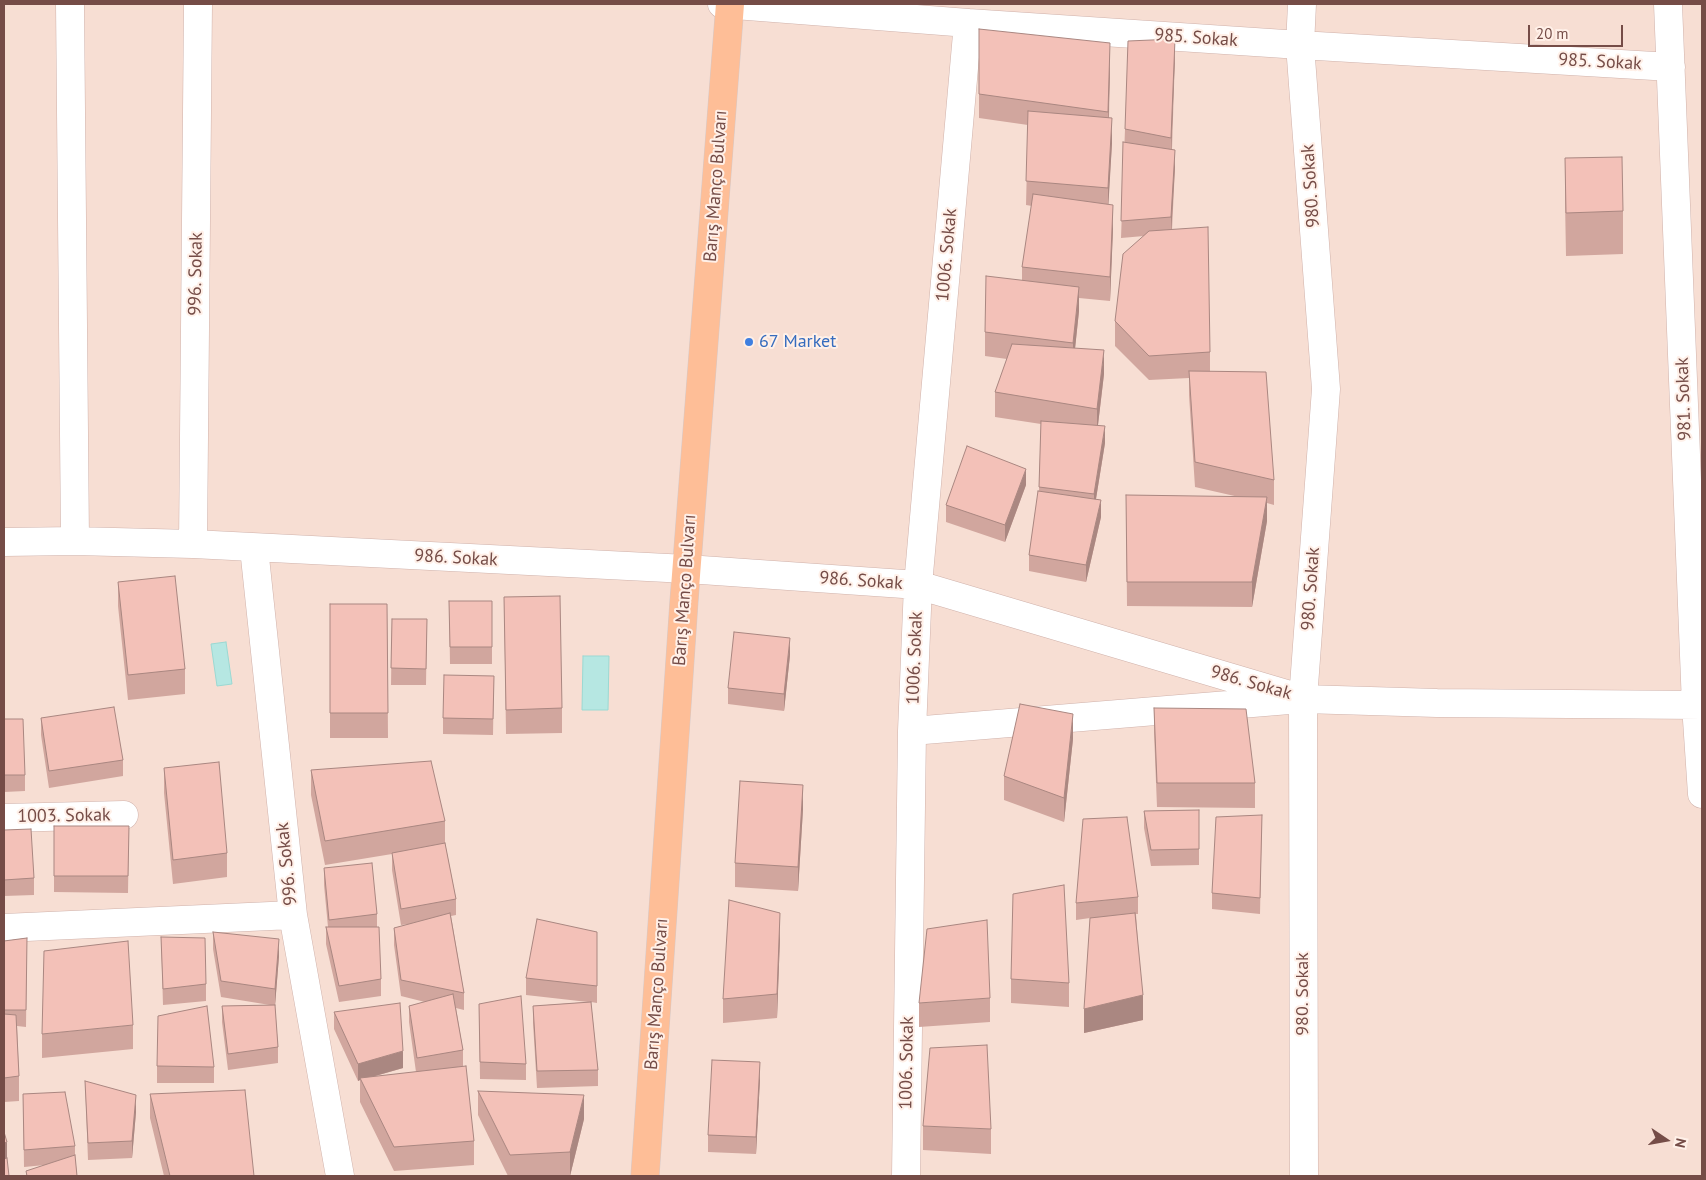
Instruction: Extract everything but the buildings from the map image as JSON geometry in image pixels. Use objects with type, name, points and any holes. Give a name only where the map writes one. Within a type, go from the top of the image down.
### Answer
[{"type":"main road","name":"Barış Manço Bulvarı","points":[[645,1176],[727,4]]},
{"type":"street","points":[[70,4],[75,541]]},
{"type":"street","name":"996. Sokak","points":[[193,544],[198,4]]},
{"type":"street","name":"985. Sokak","points":[[727,4],[968,23],[1671,67]]},
{"type":"street","name":"980. Sokak","points":[[1302,4],[1300,45],[1326,389],[1303,698],[1304,1176]]},
{"type":"street","name":"981. Sokak","points":[[1668,4],[1702,794]]},
{"type":"street","name":"1006. Sokak","points":[[906,1176],[912,731],[918,585],[968,23]]},
{"type":"street","name":"986. Sokak","points":[[4,542],[75,541],[193,544],[687,568],[918,585],[1303,698],[1437,703],[1699,705]]},
{"type":"street","name":"996. Sokak","points":[[254,548],[293,915],[340,1176]]},
{"type":"street","points":[[912,731],[1303,698]]},
{"type":"street","name":"1003. Sokak","points":[[4,818],[124,815]]},
{"type":"street","points":[[4,928],[293,915]]},
{"type":"shaded area","points":[[4,4],[1702,4],[1702,1176],[4,1176]]},
{"type":"water","points":[[226,642],[232,684],[217,686],[211,644]]},
{"type":"water","points":[[583,656],[609,656],[608,710],[582,710]]},
{"type":"place","name":"67 Market","points":[[749,342]]}]
